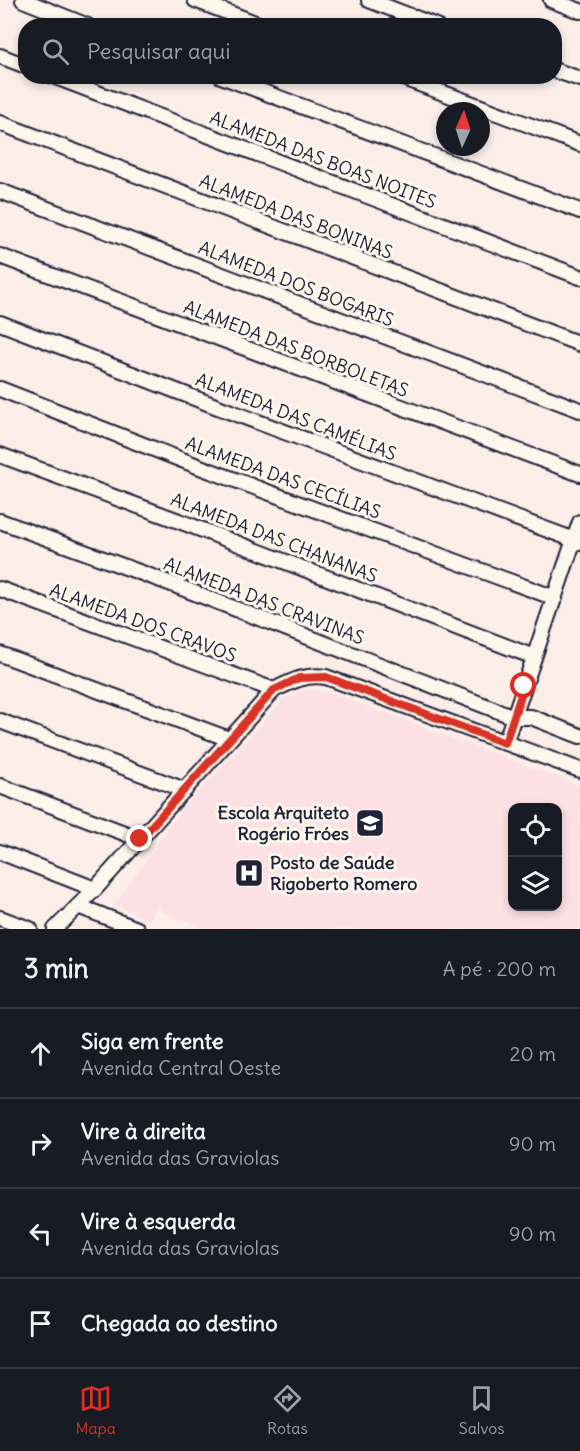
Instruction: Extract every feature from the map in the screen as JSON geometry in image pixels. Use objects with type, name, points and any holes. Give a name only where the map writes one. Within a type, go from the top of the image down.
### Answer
[{"type":"street","points":[[23,0],[68,18]]},
{"type":"street","points":[[195,0],[242,18]]},
{"type":"street","points":[[369,0],[415,18]]},
{"type":"street","points":[[551,0],[580,11]]},
{"type":"street","points":[[0,56],[18,63]]},
{"type":"street","points":[[562,72],[580,79]]},
{"type":"street","name":"ALAMEDA DAS BOAS NOITES","points":[[74,84],[580,277]]},
{"type":"street","points":[[242,84],[580,211]]},
{"type":"street","points":[[419,84],[580,144]]},
{"type":"street","name":"ALAMEDA DAS BONINAS","points":[[0,123],[580,344]]},
{"type":"street","name":"ALAMEDA DOS BOGARIS","points":[[0,190],[580,410]]},
{"type":"street","name":"ALAMEDA DAS BORBOLETAS","points":[[0,256],[580,474]]},
{"type":"street","name":"ALAMEDA DAS CAMÉLIAS","points":[[0,323],[577,541]]},
{"type":"street","name":"ALAMEDA DAS CECÍLIAS","points":[[0,390],[200,467],[555,598]]},
{"type":"street","name":"ALAMEDA DAS CHANANAS","points":[[0,455],[534,657]]},
{"type":"street","name":"ALAMEDA DAS CRAVINAS","points":[[0,521],[169,583],[514,717],[531,717],[580,736]]},
{"type":"street","points":[[505,743],[577,541],[580,522]]},
{"type":"street","name":"ALAMEDA DOS CRAVOS","points":[[0,589],[274,690]]},
{"type":"street","points":[[0,654],[230,739]]},
{"type":"street","points":[[55,929],[186,790],[274,690],[299,678],[326,677],[580,771]]},
{"type":"street","points":[[0,721],[186,790]]},
{"type":"street","points":[[0,786],[140,839]]},
{"type":"street","points":[[0,852],[95,889]]},
{"type":"street","points":[[78,906],[137,929]]},
{"type":"street","points":[[0,918],[30,929]]},
{"type":"shaded area","name":"Escola Arquiteto Rogério Fróes","points":[[315,690],[330,693],[580,786],[580,929],[208,929],[161,911],[162,908],[157,906],[150,920],[115,904],[184,807],[283,701],[300,691]]},
{"type":"place","name":"Escola Arquiteto Rogério Fróes","points":[[370,823]]},
{"type":"place","name":"Posto de Saúde Rigoberto Romero","points":[[249,873]]},
{"type":"route","points":[[140,839],[274,690],[299,678],[326,677],[505,743],[524,686]]}]
